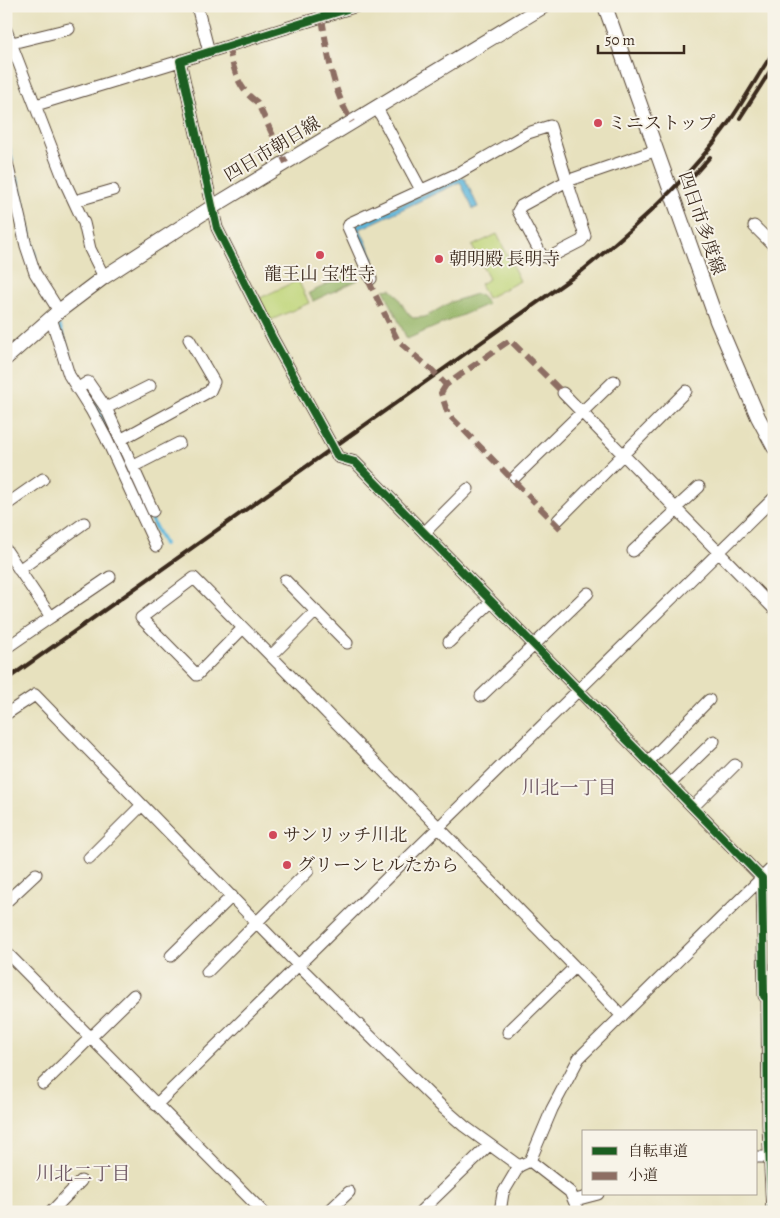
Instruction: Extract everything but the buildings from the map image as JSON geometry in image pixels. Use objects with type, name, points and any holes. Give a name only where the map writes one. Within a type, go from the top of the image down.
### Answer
[{"type":"main road","name":"四日市朝日線","points":[[6,358],[55,315],[104,277],[214,206],[544,6]]},
{"type":"main road","name":"四日市多度線","points":[[606,6],[717,321],[758,417],[774,447]]},
{"type":"street","points":[[197,6],[208,52]]},
{"type":"street","points":[[36,105],[357,6]]},
{"type":"street","points":[[11,48],[69,29]]},
{"type":"street","points":[[6,30],[11,48],[36,105],[64,180],[84,223],[90,249],[104,277]]},
{"type":"street","points":[[180,61],[218,228],[234,264],[338,457],[354,462],[762,878],[764,996],[770,998],[771,1029],[772,1212]]},
{"type":"street","points":[[377,108],[421,190]]},
{"type":"street","points":[[371,279],[348,227],[350,223],[458,174],[528,133],[550,126],[567,181],[585,236],[581,241],[548,258],[542,256],[518,211],[521,206],[567,181],[657,150]]},
{"type":"street","points":[[6,160],[35,273],[55,315],[69,375],[81,386],[91,410],[120,454],[156,546]]},
{"type":"street","points":[[75,201],[113,190]]},
{"type":"street","points":[[754,226],[774,246]]},
{"type":"street","points":[[122,439],[210,391],[213,387],[214,382],[189,339]]},
{"type":"street","points":[[515,477],[614,381]]},
{"type":"street","points":[[81,386],[88,382],[106,408],[122,439],[120,454]]},
{"type":"street","points":[[106,408],[150,386]]},
{"type":"street","points":[[558,520],[686,390]]},
{"type":"street","points":[[563,393],[774,608]]},
{"type":"street","points":[[134,466],[178,443]]},
{"type":"street","points":[[120,454],[134,466],[153,511]]},
{"type":"street","points":[[6,505],[43,479]]},
{"type":"street","points":[[633,551],[698,487]]},
{"type":"street","points":[[424,533],[468,489]]},
{"type":"street","points":[[156,1105],[774,498]]},
{"type":"street","points":[[19,570],[84,522]]},
{"type":"street","points":[[6,550],[51,617]]},
{"type":"street","points":[[6,648],[110,577]]},
{"type":"street","points":[[243,628],[197,675],[141,618],[194,578],[243,628],[270,656],[575,967],[622,1016]]},
{"type":"street","points":[[285,580],[347,643]]},
{"type":"street","points":[[481,696],[588,593]]},
{"type":"street","points":[[449,642],[491,602]]},
{"type":"street","points":[[270,656],[316,612]]},
{"type":"street","points":[[6,714],[35,695],[299,966],[440,1105],[489,1145],[564,1186],[575,1200],[579,1212]]},
{"type":"street","points":[[648,762],[709,700]]},
{"type":"street","points":[[670,784],[714,741]]},
{"type":"street","points":[[692,807],[735,765]]},
{"type":"street","points":[[89,858],[142,805]]},
{"type":"street","points":[[500,1212],[503,1193],[524,1163],[575,1063],[774,866]]},
{"type":"street","points":[[207,972],[308,871]]},
{"type":"street","points":[[6,902],[36,874]]},
{"type":"street","points":[[171,956],[232,896]]},
{"type":"street","points":[[6,952],[262,1212]]},
{"type":"street","points":[[508,1032],[575,967]]},
{"type":"street","points":[[43,1084],[134,995]]},
{"type":"street","points":[[420,1212],[489,1145]]},
{"type":"street","points":[[758,1157],[772,1156]]},
{"type":"street","points":[[51,1212],[82,1181]]},
{"type":"street","points":[[328,1212],[349,1192]]},
{"type":"street","points":[[575,1200],[590,1196]]},
{"type":"green space","points":[[497,234],[520,281],[487,298],[480,284],[489,279],[472,246]]},
{"type":"green space","points":[[351,273],[355,274],[358,280],[313,301],[309,293]]},
{"type":"green space","points":[[298,280],[309,303],[269,321],[258,299]]},
{"type":"green space","points":[[391,289],[413,318],[425,317],[451,302],[476,294],[481,296],[488,304],[407,339],[384,290]]},
{"type":"green space","points":[[766,900],[774,900],[774,994],[769,994]]},
{"type":"water","points":[[461,177],[465,179],[478,207],[473,209],[460,182],[360,229],[374,259],[369,262],[353,229],[355,225]]},
{"type":"waterway","points":[[6,136],[12,160]]},
{"type":"waterway","points":[[17,179],[35,257]]},
{"type":"waterway","points":[[60,327],[76,376]]},
{"type":"waterway","points":[[83,386],[97,406],[110,434]]},
{"type":"waterway","points":[[113,441],[138,491]]},
{"type":"waterway","points":[[148,513],[164,544]]},
{"type":"railway","points":[[6,680],[583,270],[641,220],[695,165],[727,125],[774,51]]},
{"type":"railway","points":[[740,118],[774,65]]},
{"type":"railway","points":[[685,185],[710,157]]},
{"type":"marked path","points":[[322,18],[335,85],[352,122]]},
{"type":"marked path","points":[[228,46],[237,77],[245,91],[257,102],[286,163]]},
{"type":"marked path","points":[[371,279],[370,284],[398,341],[433,371],[446,385],[510,340],[563,393]]},
{"type":"marked path","points":[[446,385],[441,393],[448,414],[561,529]]},
{"type":"cycle path","points":[[357,6],[180,61],[217,228],[273,339],[338,457],[355,462],[762,878],[764,996],[767,999],[768,1125],[772,1212]]},
{"type":"place","name":"ミニストップ","points":[[598,123]]},
{"type":"place","name":"龍王山 宝性寺","points":[[320,255]]},
{"type":"place","name":"朝明殿 長明寺","points":[[439,259]]},
{"type":"place","name":"サンリッチ川北","points":[[273,835]]},
{"type":"place","name":"グリーンヒルたから","points":[[287,865]]},
{"type":"district","name":"川北一丁目","points":[[569,787]]},
{"type":"district","name":"川北二丁目","points":[[83,1173]]}]
